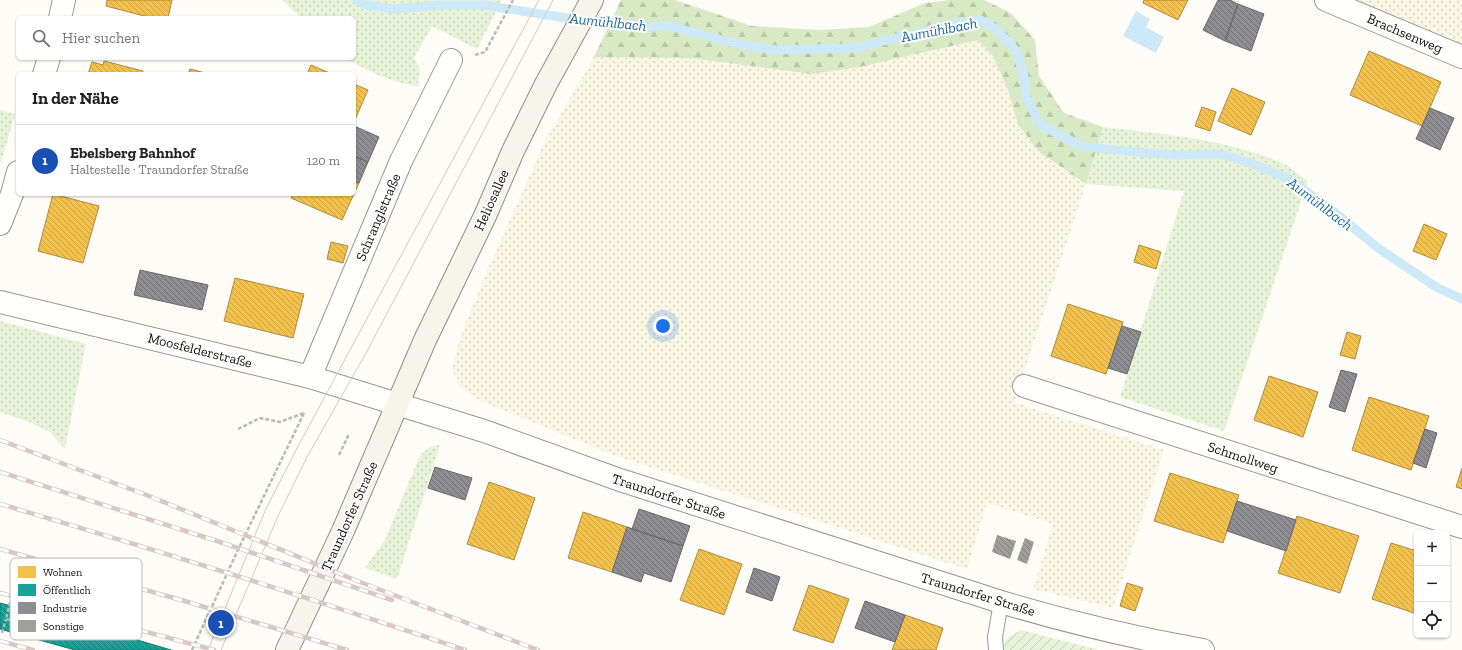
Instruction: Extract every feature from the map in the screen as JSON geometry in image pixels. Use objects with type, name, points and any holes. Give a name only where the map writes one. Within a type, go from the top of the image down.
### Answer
[{"type":"street","points":[[60,16],[64,0]]},
{"type":"street","name":"Brachsenweg","points":[[1326,0],[1462,57]]},
{"type":"street","name":"Heliosallee","points":[[398,404],[425,340],[485,216],[513,151],[571,37],[591,2]]},
{"type":"street","points":[[44,72],[48,60]]},
{"type":"street","name":"Schranglstraße","points":[[310,377],[402,161],[451,60]]},
{"type":"street","points":[[0,224],[16,179]]},
{"type":"street","name":"Moosfelderstraße","points":[[0,302],[310,377],[398,404]]},
{"type":"street","name":"Schmollweg","points":[[1024,386],[1462,527]]},
{"type":"street","name":"Traundorfer Straße","points":[[287,650],[343,531],[398,404],[484,431],[620,480],[1001,602],[1064,621],[1133,638],[1202,650]]},
{"type":"lane","points":[[996,650],[995,637],[1001,602]]},
{"type":"path","points":[[451,60],[485,52],[513,0]]},
{"type":"path","points":[[192,650],[236,554],[304,413],[280,422],[260,418],[238,429]]},
{"type":"path","points":[[339,455],[349,434]]},
{"type":"path","points":[[2,633],[10,602]]},
{"type":"path","points":[[6,619],[10,620]]},
{"type":"shaded area","points":[[1353,0],[1462,0],[1462,46]]},
{"type":"shaded area","points":[[978,40],[993,56],[1008,90],[1018,124],[1038,151],[1086,184],[1014,402],[1164,450],[1113,608],[1033,589],[1053,524],[987,503],[967,569],[616,456],[478,400],[460,387],[452,369],[460,338],[487,271],[545,141],[594,57],[691,58],[812,74],[860,67]]},
{"type":"green space","points":[[282,0],[502,0],[477,49],[432,26],[414,58],[420,69],[418,86],[389,79],[349,60],[356,60],[356,16],[299,16]]},
{"type":"green space","points":[[621,0],[675,0],[752,26],[819,30],[869,27],[925,3],[951,0],[984,0],[1011,13],[1035,40],[1039,76],[1064,113],[1103,127],[1086,184],[1038,151],[1018,124],[1008,90],[993,56],[978,40],[860,67],[812,74],[691,58],[594,57]]},
{"type":"green space","points":[[0,110],[15,114],[0,166]]},
{"type":"green space","points":[[1103,127],[1193,138],[1237,148],[1259,154],[1284,164],[1308,181],[1224,431],[1120,397],[1184,191],[1086,184]]},
{"type":"green space","points":[[0,321],[86,344],[65,449],[50,432],[30,422],[0,412]]},
{"type":"green space","points":[[440,445],[397,579],[365,568],[385,540],[418,460],[427,449],[432,446]]},
{"type":"green space","points":[[1021,630],[1099,650],[1003,650],[1006,639]]},
{"type":"water","points":[[1136,11],[1150,19],[1146,27],[1164,37],[1156,53],[1123,36]]},
{"type":"building: Wohnen","points":[[107,0],[172,0],[168,16],[144,16],[106,6]]},
{"type":"building: Wohnen","points":[[1144,0],[1188,0],[1178,20],[1143,3]]},
{"type":"building: Wohnen","points":[[1369,51],[1441,82],[1422,126],[1350,95]]},
{"type":"building: Wohnen","points":[[104,61],[143,71],[89,72],[92,62],[103,65]]},
{"type":"building: Wohnen","points":[[311,65],[327,72],[308,72]]},
{"type":"building: Wohnen","points":[[190,69],[201,72],[189,72]]},
{"type":"building: Wohnen","points":[[356,85],[368,90],[356,117]]},
{"type":"building: Wohnen","points":[[1232,88],[1265,102],[1251,135],[1218,121]]},
{"type":"building: Wohnen","points":[[1202,107],[1216,112],[1210,131],[1195,126]]},
{"type":"building: Wohnen","points":[[356,182],[359,183],[356,190]]},
{"type":"building: Wohnen","points":[[52,196],[61,196],[99,206],[83,263],[38,251]]},
{"type":"building: Wohnen","points":[[292,196],[353,196],[342,220],[291,198]]},
{"type":"building: Wohnen","points":[[1424,224],[1447,234],[1436,260],[1413,251]]},
{"type":"building: Wohnen","points":[[331,242],[348,246],[343,263],[327,259]]},
{"type":"building: Wohnen","points":[[1139,245],[1161,252],[1156,269],[1134,262]]},
{"type":"building: Wohnen","points":[[235,278],[304,294],[293,338],[224,321]]},
{"type":"building: Wohnen","points":[[1068,304],[1123,322],[1106,374],[1051,356]]},
{"type":"building: Wohnen","points":[[1347,332],[1361,336],[1355,359],[1340,355]]},
{"type":"building: Wohnen","points":[[1269,376],[1318,392],[1303,437],[1254,420]]},
{"type":"building: Wohnen","points":[[1369,397],[1429,416],[1411,470],[1352,450]]},
{"type":"building: Wohnen","points":[[1462,468],[1462,489],[1456,487]]},
{"type":"building: Wohnen","points":[[1170,473],[1239,495],[1223,543],[1154,521]]},
{"type":"building: Wohnen","points":[[489,482],[535,498],[514,560],[467,544]]},
{"type":"building: Wohnen","points":[[583,512],[627,527],[612,572],[568,558]]},
{"type":"building: Wohnen","points":[[1297,516],[1359,536],[1340,593],[1278,573]]},
{"type":"building: Wohnen","points":[[1391,543],[1414,550],[1414,613],[1372,599]]},
{"type":"building: Wohnen","points":[[699,549],[742,564],[724,615],[680,600]]},
{"type":"building: Wohnen","points":[[1127,583],[1143,588],[1135,611],[1120,606]]},
{"type":"building: Wohnen","points":[[809,585],[849,599],[833,643],[793,630]]},
{"type":"building: Wohnen","points":[[905,615],[943,628],[936,650],[892,650]]},
{"type":"building: Öffentlich","points":[[0,603],[10,606],[10,632],[0,629]]},
{"type":"building: Öffentlich","points":[[39,640],[137,640],[171,650],[75,650]]},
{"type":"building: Industrie","points":[[1218,0],[1230,0],[1238,4],[1225,41],[1203,30]]},
{"type":"building: Industrie","points":[[1238,4],[1264,14],[1251,51],[1225,41]]},
{"type":"building: Industrie","points":[[1430,108],[1454,118],[1440,150],[1416,139]]},
{"type":"building: Industrie","points":[[356,127],[379,137],[368,162],[356,157]]},
{"type":"building: Industrie","points":[[356,157],[368,162],[359,183],[356,182]]},
{"type":"building: Industrie","points":[[140,270],[208,285],[202,310],[134,295]]},
{"type":"building: Industrie","points":[[1122,326],[1141,332],[1127,374],[1108,368]]},
{"type":"building: Industrie","points":[[1341,370],[1357,374],[1345,412],[1329,407]]},
{"type":"building: Industrie","points":[[1425,429],[1437,433],[1426,468],[1413,463]]},
{"type":"building: Industrie","points":[[435,467],[472,478],[465,500],[428,488]]},
{"type":"building: Industrie","points":[[1237,501],[1296,520],[1286,551],[1227,531]]},
{"type":"building: Industrie","points":[[639,509],[690,526],[683,546],[632,529]]},
{"type":"building: Industrie","points":[[627,527],[683,546],[671,582],[644,573],[641,582],[612,572]]},
{"type":"building: Industrie","points":[[754,568],[780,577],[772,601],[746,592]]},
{"type":"building: Industrie","points":[[865,601],[905,615],[895,642],[855,628]]},
{"type":"building: Sonstige","points":[[997,535],[1016,541],[1010,559],[992,552]]},
{"type":"building: Sonstige","points":[[1025,538],[1034,542],[1027,564],[1017,560]]},
{"type":"waterway","name":"Aumühlbach","points":[[356,0],[370,6],[396,9],[440,5],[483,5],[619,26],[669,26],[738,44],[776,50],[855,48],[958,23],[981,20],[996,29],[1016,51],[1024,75],[1026,98],[1041,125],[1081,146],[1176,155],[1219,154],[1248,162],[1289,179],[1332,210],[1378,248],[1436,287],[1462,299]]},
{"type":"tram line","points":[[208,650],[265,511],[296,450],[539,0]]},
{"type":"tram line","points":[[221,650],[278,516],[307,457],[366,353],[553,0]]},
{"type":"railway","points":[[0,440],[149,496],[360,582],[538,650]]},
{"type":"railway","points":[[0,472],[217,541],[392,600]]},
{"type":"railway","points":[[0,504],[233,575],[465,650]]},
{"type":"railway","points":[[0,549],[32,558]]},
{"type":"railway","points":[[142,589],[347,650]]},
{"type":"railway","points":[[0,593],[10,596]]},
{"type":"railway","points":[[142,631],[214,650]]},
{"type":"railway","points":[[0,641],[33,650]]},
{"type":"place","name":"Ebelsberg Bahnhof","points":[[221,623]]}]
